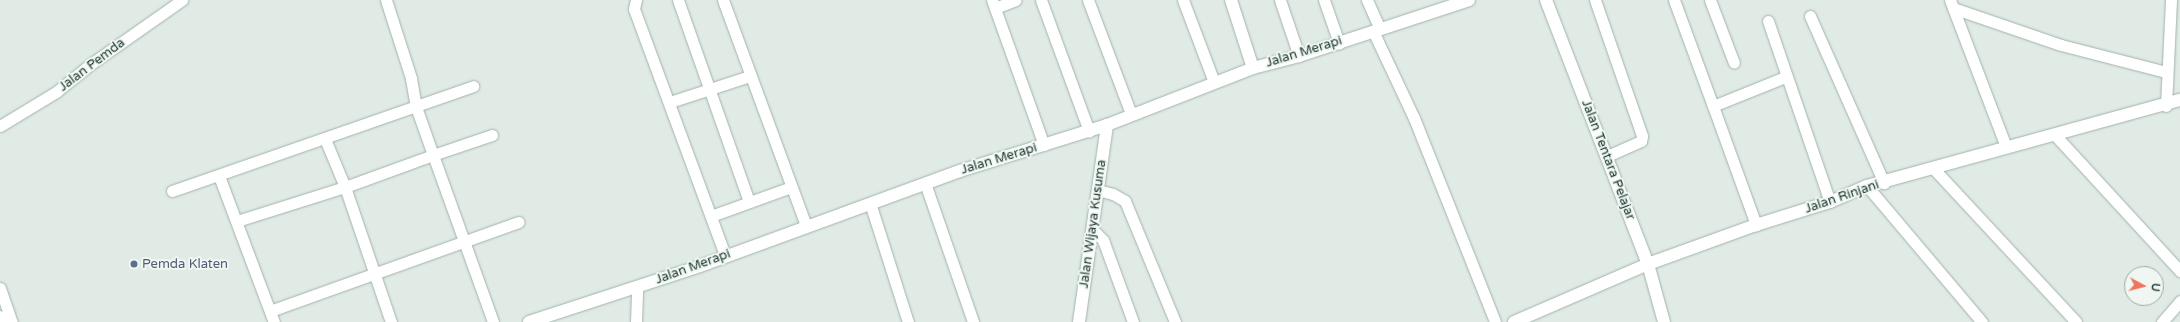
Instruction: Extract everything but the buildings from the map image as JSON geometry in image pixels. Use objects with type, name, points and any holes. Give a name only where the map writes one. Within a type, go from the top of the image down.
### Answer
[{"type":"street","name":"Jalan Pemda","points":[[0,126],[56,92],[92,63],[182,0]]},
{"type":"street","points":[[386,0],[411,78],[416,107],[462,242],[493,322]]},
{"type":"street","points":[[636,0],[634,9],[670,102],[725,255]]},
{"type":"street","points":[[678,0],[708,89],[749,202]]},
{"type":"street","points":[[723,0],[806,226]]},
{"type":"street","points":[[1016,0],[993,4],[1044,145]]},
{"type":"street","points":[[1041,0],[1088,131]]},
{"type":"street","points":[[1088,0],[1131,114]]},
{"type":"street","points":[[1183,0],[1214,82]]},
{"type":"street","points":[[1231,0],[1253,68]]},
{"type":"street","points":[[1280,0],[1299,56]]},
{"type":"street","points":[[1324,0],[1339,42]]},
{"type":"street","points":[[1368,0],[1376,30],[1414,118],[1495,322]]},
{"type":"street","name":"Jalan Merapi","points":[[529,322],[637,287],[925,183],[1107,125],[1131,114],[1253,68],[1299,56],[1376,30],[1444,4],[1469,0]]},
{"type":"street","name":"Jalan Tentara Pelajar","points":[[1546,0],[1648,264],[1664,322]]},
{"type":"street","points":[[1595,0],[1642,136],[1641,141],[1606,156]]},
{"type":"street","points":[[1674,0],[1756,224]]},
{"type":"street","points":[[1710,0],[1734,63]]},
{"type":"street","points":[[2166,106],[2166,72],[2171,0]]},
{"type":"street","points":[[1952,4],[2061,46],[2166,72]]},
{"type":"street","points":[[1952,4],[2007,147]]},
{"type":"street","points":[[1810,16],[1884,183]]},
{"type":"street","points":[[1768,21],[1785,77],[1830,202]]},
{"type":"street","points":[[670,102],[750,76]]},
{"type":"street","points":[[1712,106],[1785,77]]},
{"type":"street","points":[[172,191],[219,176],[473,86]]},
{"type":"street","name":"Jalan Rinjani","points":[[1514,322],[1648,264],[1756,224],[1830,202],[1867,186],[1884,183],[2025,142],[2166,106],[2180,100]]},
{"type":"street","name":"Jalan Wijaya Kusuma","points":[[1079,322],[1107,125]]},
{"type":"street","points":[[237,221],[345,187],[492,135]]},
{"type":"street","points":[[2055,135],[2180,271]]},
{"type":"street","points":[[325,139],[345,187],[373,275],[391,322]]},
{"type":"street","points":[[1933,168],[2076,322]]},
{"type":"street","points":[[219,176],[274,322]]},
{"type":"street","points":[[925,183],[973,322]]},
{"type":"street","points":[[1867,186],[1982,322]]},
{"type":"street","points":[[711,216],[791,187]]},
{"type":"street","points":[[1097,190],[1113,194],[1124,201],[1175,322]]},
{"type":"street","points":[[870,203],[908,322]]},
{"type":"street","points":[[270,311],[518,222]]},
{"type":"street","points":[[1092,228],[1103,240],[1133,322]]},
{"type":"street","points":[[637,287],[638,322]]},
{"type":"street","points":[[0,288],[12,322]]},
{"type":"street","points":[[2162,322],[2180,301]]},
{"type":"street","points":[[0,317],[2,322]]},
{"type":"place","name":"Pemda Klaten","points":[[134,264]]}]
